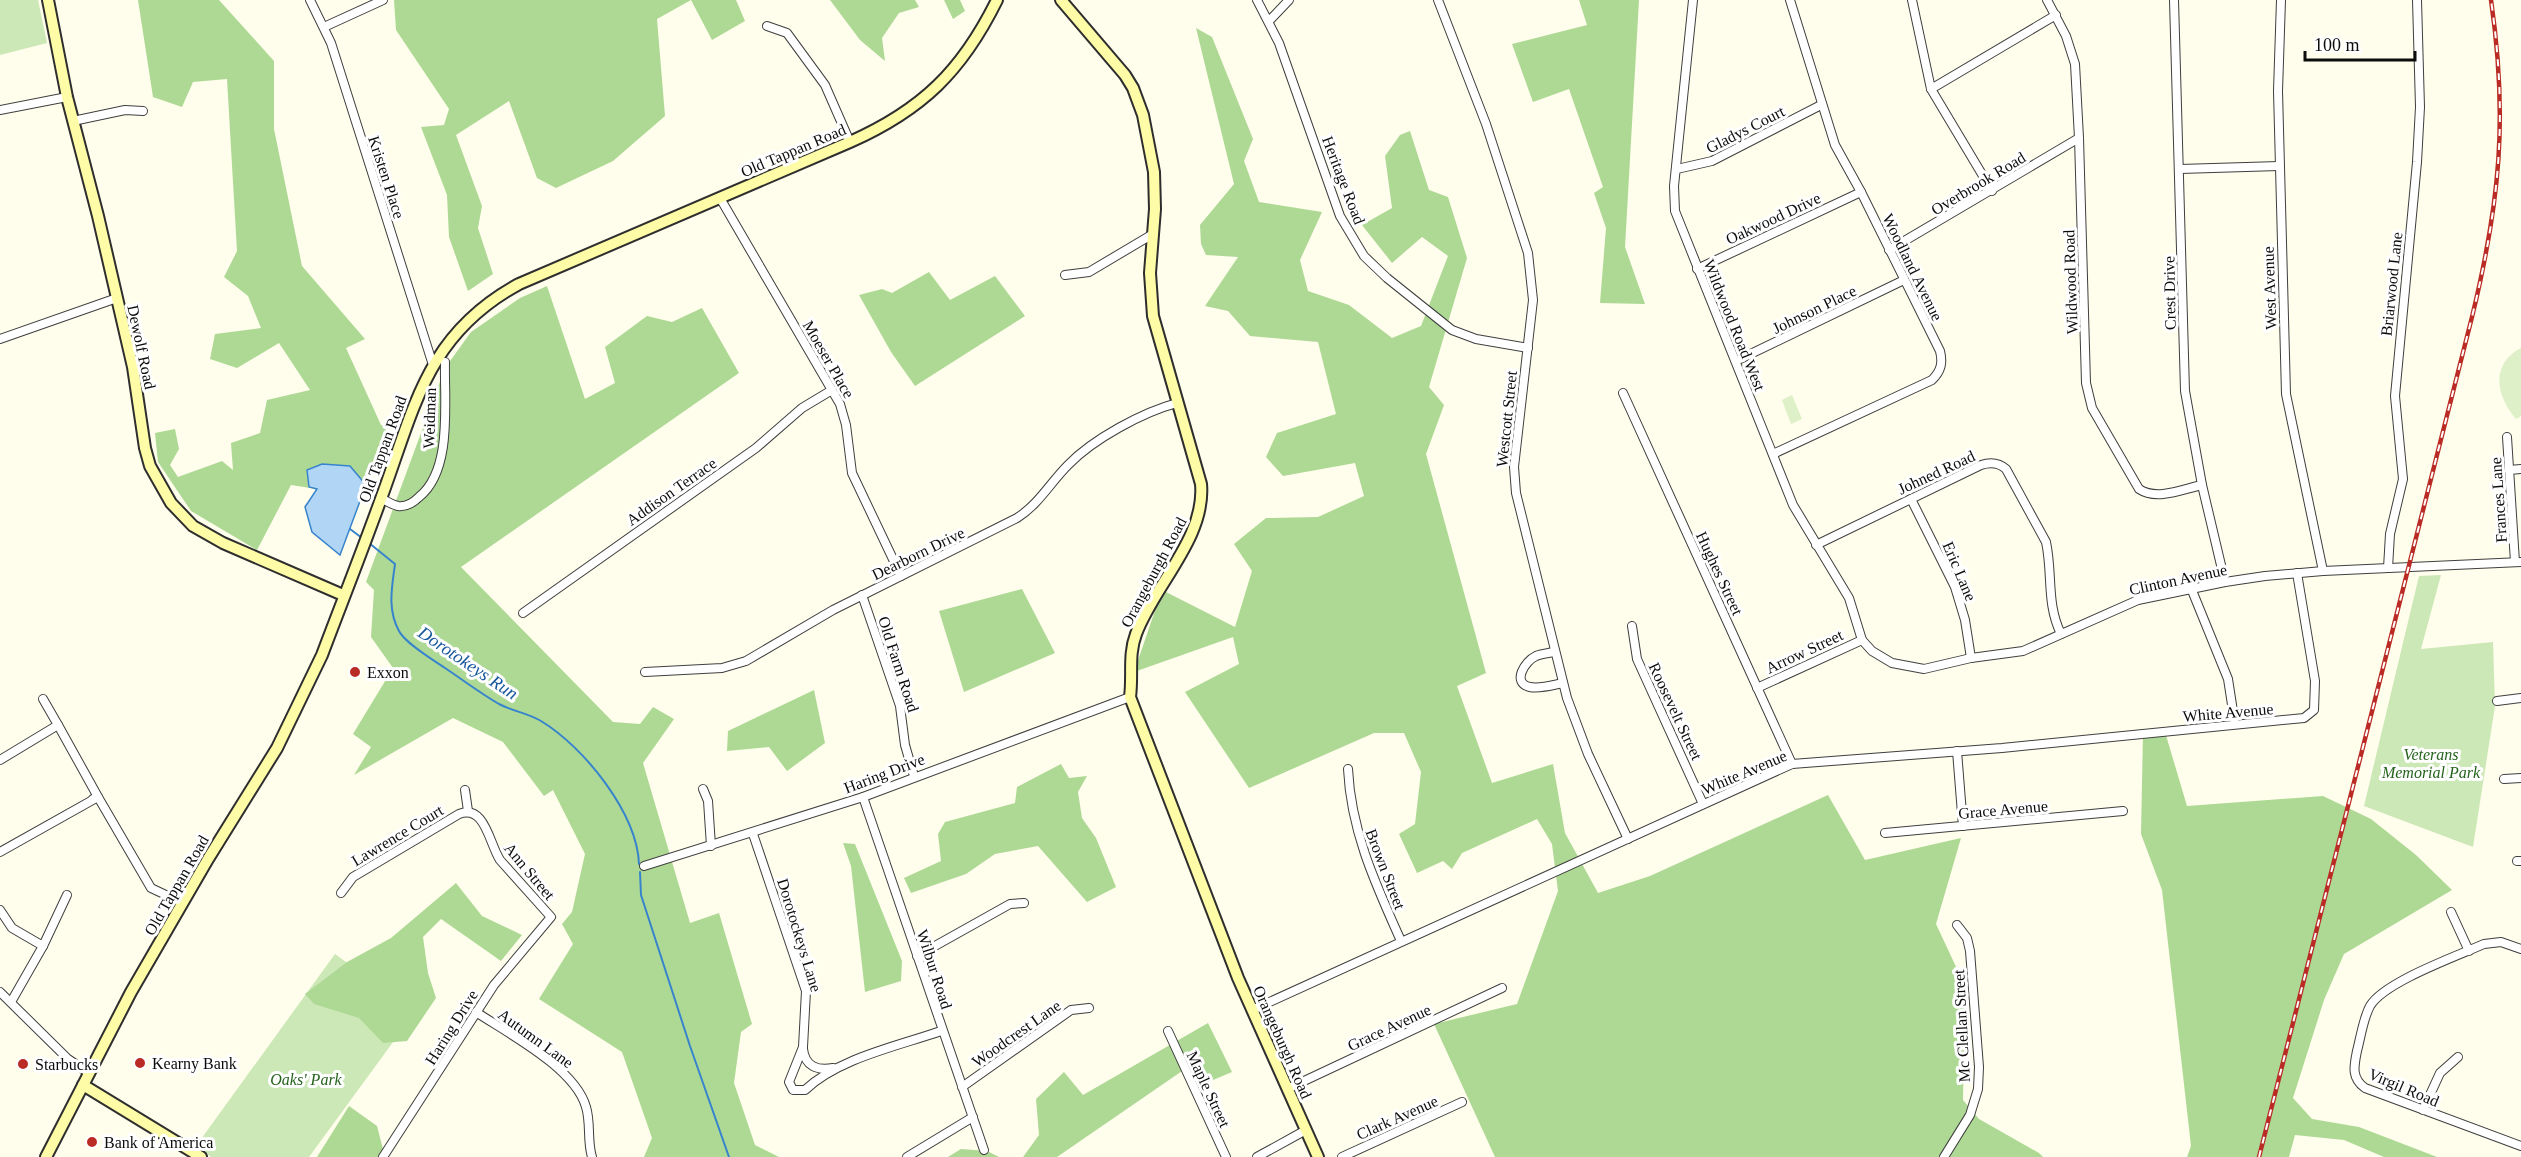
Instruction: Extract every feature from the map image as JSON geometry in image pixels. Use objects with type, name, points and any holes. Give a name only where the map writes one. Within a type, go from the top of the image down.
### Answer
[{"type":"main road","name":"Dewolf Road","points":[[48,0],[67,97],[98,216],[133,367],[145,448],[150,466],[171,503],[193,526],[207,535],[343,595]]},
{"type":"main road","name":"Old Tappan Road","points":[[45,1157],[131,992],[277,748],[322,655],[422,383],[439,364],[458,329],[485,304],[501,293],[891,123],[938,86],[966,54],[997,0]]},
{"type":"main road","name":"Orangeburgh Road","points":[[1061,0],[1119,66],[1139,101],[1154,172],[1155,209],[1150,273],[1154,316],[1201,484],[1201,506],[1195,526],[1135,635],[1130,663],[1130,697],[1252,1010],[1318,1157]]},
{"type":"main road","points":[[83,1085],[201,1157]]},
{"type":"street","name":"Kristen Place","points":[[310,0],[324,27],[439,364]]},
{"type":"street","points":[[324,27],[383,0]]},
{"type":"street","name":"Heritage Road","points":[[1257,0],[1283,54],[1340,216],[1364,256],[1387,278],[1452,330],[1476,339],[1528,348]]},
{"type":"street","points":[[1269,21],[1289,0]]},
{"type":"street","name":"Westcott Street","points":[[1438,0],[1486,124],[1523,234],[1532,276],[1533,300],[1514,480],[1563,684],[1588,754],[1628,839]]},
{"type":"street","name":"Wildwood Road West","points":[[1692,0],[1674,186],[1675,211],[1793,505],[1848,598],[1862,640]]},
{"type":"street","name":"Woodland Avenue","points":[[1773,454],[1936,375],[1942,364],[1940,351],[1861,192],[1835,145],[1790,0]]},
{"type":"street","points":[[1912,0],[1931,89],[1992,191]]},
{"type":"street","name":"Wildwood Road","points":[[2049,0],[2066,36],[2075,64],[2086,383],[2089,401],[2139,489],[2151,495],[2202,485]]},
{"type":"street","name":"Crest Drive","points":[[2174,0],[2185,391],[2202,485],[2225,582]]},
{"type":"street","name":"West Avenue","points":[[2281,0],[2278,91],[2286,394],[2323,572]]},
{"type":"street","name":"Briarwood Lane","points":[[2388,568],[2390,534],[2403,479],[2395,380],[2417,162],[2420,107],[2417,0]]},
{"type":"street","points":[[1931,89],[2056,15]]},
{"type":"street","points":[[767,26],[787,33],[825,85],[850,142]]},
{"type":"street","points":[[0,110],[67,97]]},
{"type":"street","name":"Gladys Court","points":[[1677,169],[1712,161],[1821,105]]},
{"type":"street","points":[[73,121],[125,110],[143,111]]},
{"type":"street","name":"Overbrook Road","points":[[1889,250],[2079,138]]},
{"type":"street","points":[[2180,169],[2279,166]]},
{"type":"street","name":"Oakwood Drive","points":[[1697,268],[1861,192]]},
{"type":"street","name":"Moeser Place","points":[[720,198],[844,414],[852,473],[901,576]]},
{"type":"street","points":[[1065,275],[1089,272],[1153,234]]},
{"type":"street","name":"Johnson Place","points":[[1736,362],[1904,280]]},
{"type":"street","points":[[0,339],[117,298]]},
{"type":"street","name":"Weidman","points":[[381,498],[400,506],[413,502],[426,492],[436,475],[444,440],[439,364]]},
{"type":"street","name":"Addison Terrace","points":[[523,613],[756,448],[802,408],[832,390]]},
{"type":"street","name":"Hughes Street","points":[[1623,393],[1792,764]]},
{"type":"street","name":"Dearborn Drive","points":[[645,672],[673,672],[733,666],[752,658],[808,623],[1017,519],[1039,501],[1059,475],[1081,453],[1149,411],[1177,403]]},
{"type":"street","name":"Frances Lane","points":[[2507,437],[2518,562]]},
{"type":"street","name":"Johned Road","points":[[1816,545],[1981,465],[1996,464],[2006,469],[2046,542],[2049,556],[2050,601],[2054,620],[2061,634]]},
{"type":"street","points":[[2509,470],[2521,469]]},
{"type":"street","name":"Eric Lane","points":[[1911,499],[1955,587],[1965,620],[1971,658]]},
{"type":"street","name":"Clinton Avenue","points":[[1862,640],[1880,657],[1903,667],[1924,669],[1971,658],[2023,651],[2121,606],[2153,595],[2191,588],[2297,573],[2518,562]]},
{"type":"street","name":"White Avenue","points":[[1252,1010],[1792,764],[1957,751],[2304,718],[2314,710],[2316,702],[2308,631],[2297,573]]},
{"type":"street","points":[[2191,588],[2228,679],[2235,724]]},
{"type":"street","name":"Old Farm Road","points":[[862,595],[900,706],[906,751],[915,776]]},
{"type":"street","name":"Roosevelt Street","points":[[1632,626],[1637,658],[1703,804]]},
{"type":"street","name":"Arrow Street","points":[[1757,688],[1862,640]]},
{"type":"street","points":[[1554,652],[1536,656],[1521,672],[1520,679],[1531,687],[1563,684]]},
{"type":"street","name":"Haring Drive","points":[[644,866],[753,834],[863,797],[1130,697]]},
{"type":"street","points":[[2497,701],[2521,698]]},
{"type":"street","points":[[43,699],[152,888],[183,903]]},
{"type":"street","points":[[0,760],[58,726]]},
{"type":"street","points":[[1957,751],[1963,826]]},
{"type":"street","name":"Brown Street","points":[[1348,769],[1349,796],[1359,840],[1401,941]]},
{"type":"street","points":[[2504,779],[2521,778]]},
{"type":"street","points":[[703,789],[708,801],[711,846]]},
{"type":"street","points":[[465,790],[471,812]]},
{"type":"street","points":[[0,852],[98,797]]},
{"type":"street","name":"Wilbur Road","points":[[863,797],[984,1150]]},
{"type":"street","name":"Lawrence Court","points":[[341,893],[353,877],[459,814],[471,812]]},
{"type":"street","name":"Ann Street","points":[[471,812],[482,820],[493,849],[500,860],[551,917]]},
{"type":"street","name":"Grace Avenue","points":[[1886,833],[2123,812]]},
{"type":"street","name":"Dorotockeys Lane","points":[[753,834],[806,990],[803,1047],[807,1061],[816,1068],[840,1066]]},
{"type":"street","points":[[11,1002],[43,946],[67,895]]},
{"type":"street","points":[[917,956],[1010,904],[1024,903]]},
{"type":"street","points":[[0,910],[12,928],[43,946]]},
{"type":"street","points":[[2451,912],[2469,951],[2493,942],[2510,944],[2521,949]]},
{"type":"street","name":"Haring Drive","points":[[383,1157],[494,985],[551,917]]},
{"type":"street","name":"Mc Clellan Street","points":[[1944,1157],[1970,1115],[1979,1075],[1970,951],[1967,938],[1957,925]]},
{"type":"street","name":"Virgil Road","points":[[2469,951],[2385,990],[2371,1005],[2354,1066],[2356,1079],[2364,1088],[2521,1146]]},
{"type":"street","name":"Grace Avenue","points":[[1287,1089],[1502,988]]},
{"type":"street","points":[[0,992],[68,1059],[89,1073]]},
{"type":"street","name":"Woodcrest Lane","points":[[962,1087],[1071,1010],[1089,1008]]},
{"type":"street","name":"Autumn Lane","points":[[476,1012],[560,1069],[575,1085],[586,1107],[592,1157]]},
{"type":"street","name":"Dorotockeys Lane","points":[[803,1047],[789,1082],[793,1090],[805,1090],[820,1077],[840,1066],[942,1031]]},
{"type":"street","name":"Maple Street","points":[[1168,1031],[1226,1157]]},
{"type":"street","points":[[2423,1110],[2440,1073],[2458,1057]]},
{"type":"street","name":"Clark Avenue","points":[[1342,1157],[1462,1102]]},
{"type":"street","points":[[907,1157],[973,1117]]},
{"type":"street","points":[[1257,1157],[1306,1130]]},
{"type":"green space","points":[[0,0],[38,0],[47,43],[0,55]]},
{"type":"green space","points":[[138,0],[219,0],[274,61],[274,129],[302,266],[365,339],[346,348],[381,425],[387,427],[340,555],[312,532],[305,507],[317,489],[291,485],[257,550],[191,511],[158,462],[155,433],[175,429],[179,449],[170,465],[178,477],[222,461],[233,470],[231,443],[260,433],[267,400],[310,390],[279,343],[237,368],[210,359],[215,334],[261,328],[248,296],[224,277],[237,251],[227,79],[193,82],[182,107],[153,97]]},
{"type":"green space","points":[[394,0],[691,0],[657,19],[665,116],[613,161],[556,188],[537,178],[509,101],[456,135],[482,206],[478,228],[493,274],[468,291],[449,237],[447,195],[421,127],[444,125],[449,109],[396,30]]},
{"type":"green space","points":[[691,0],[736,0],[745,21],[712,40]]},
{"type":"green space","points":[[830,0],[915,0],[919,7],[899,13],[882,38],[885,61],[860,40]]},
{"type":"green space","points":[[944,0],[960,0],[965,11],[953,19]]},
{"type":"green space","points":[[1579,0],[1639,0],[1625,247],[1645,304],[1600,303],[1606,228],[1594,193],[1603,187],[1569,89],[1533,102],[1512,44],[1587,25]]},
{"type":"green space","points":[[1196,28],[1212,37],[1253,139],[1244,161],[1259,202],[1322,212],[1300,260],[1308,291],[1349,305],[1392,338],[1421,326],[1448,256],[1422,237],[1392,263],[1362,225],[1392,208],[1385,156],[1400,135],[1410,131],[1429,190],[1448,197],[1467,258],[1429,387],[1444,405],[1426,454],[1486,673],[1457,686],[1492,783],[1553,764],[1565,833],[1598,893],[1650,876],[1828,795],[1865,860],[1961,838],[1936,924],[1965,986],[1963,1100],[1979,1119],[2043,1157],[1495,1157],[1434,1024],[1517,1004],[1558,891],[1552,844],[1537,819],[1462,853],[1452,869],[1443,861],[1417,873],[1399,834],[1415,824],[1421,772],[1404,733],[1374,733],[1249,788],[1185,692],[1239,664],[1233,637],[1134,672],[1162,590],[1235,627],[1252,571],[1234,544],[1266,518],[1318,517],[1364,496],[1355,463],[1283,476],[1266,457],[1277,433],[1336,414],[1318,342],[1250,336],[1228,311],[1205,306],[1238,257],[1206,255],[1201,244],[1200,225],[1234,184]]},
{"type":"green space","points":[[929,272],[950,300],[995,276],[1025,316],[915,386],[891,352],[859,295],[882,289],[892,293]]},
{"type":"green space","points":[[547,286],[585,399],[615,383],[605,347],[647,316],[672,322],[702,308],[739,373],[461,567],[613,722],[640,724],[653,707],[674,719],[643,763],[690,923],[719,913],[752,1024],[741,1032],[734,1083],[755,1145],[779,1157],[644,1157],[652,1138],[622,1052],[539,999],[573,944],[562,924],[572,912],[585,854],[553,790],[544,796],[503,742],[453,718],[354,775],[371,747],[353,734],[393,668],[371,637],[374,590],[366,582],[445,368],[471,332],[520,298]]},
{"type":"green space","points":[[2521,348],[2521,416],[2516,419],[2504,400],[2499,381],[2504,363]]},
{"type":"green space","points":[[1792,395],[1802,419],[1791,424],[1782,400]]},
{"type":"green space","name":"Veterans Memorial Park","points":[[2441,575],[2421,649],[2493,642],[2495,706],[2473,847],[2364,806],[2419,576]]},
{"type":"green space","points":[[1022,589],[1055,653],[964,692],[939,611]]},
{"type":"green space","points":[[814,690],[825,743],[787,771],[769,747],[727,751],[728,731]]},
{"type":"green space","points":[[2165,732],[2187,806],[2323,796],[2371,819],[2416,855],[2452,890],[2344,954],[2324,1000],[2293,1098],[2312,1119],[2359,1127],[2437,1157],[2384,1157],[2344,1140],[2295,1135],[2289,1157],[2187,1157],[2191,1146],[2162,890],[2141,834],[2143,733]]},
{"type":"green space","points":[[1061,764],[1069,778],[1087,776],[1078,792],[1082,818],[1096,838],[1116,887],[1087,902],[1038,846],[995,854],[966,874],[911,893],[904,878],[941,861],[938,834],[945,822],[1015,803],[1017,787]]},
{"type":"green space","points":[[843,843],[855,844],[902,961],[901,981],[865,992],[851,866]]},
{"type":"green space","points":[[456,883],[482,916],[522,935],[501,961],[441,919],[423,937],[428,973],[436,998],[407,1041],[383,1043],[359,1018],[314,1004],[305,994],[347,962],[391,938]]},
{"type":"green space","name":"Oaks' Park","points":[[335,954],[415,1012],[309,1157],[211,1157],[196,1146]]},
{"type":"green space","points":[[1208,1023],[1232,1072],[1194,1088],[1185,1069],[1057,1157],[1023,1157],[1039,1135],[1036,1099],[1064,1072],[1083,1095]]},
{"type":"green space","points":[[349,1106],[377,1126],[383,1149],[378,1157],[317,1157]]},
{"type":"green space","points":[[961,1149],[987,1151],[999,1157],[948,1157]]},
{"type":"water","points":[[322,464],[350,466],[366,485],[340,555],[312,532],[305,507],[317,489],[309,487],[307,470]]},
{"type":"waterway","name":"Dorotokeys Run","points":[[350,529],[362,538]]},
{"type":"waterway","name":"Dorotokeys Run","points":[[369,543],[395,564],[392,606],[395,623],[402,636],[485,695],[504,706],[541,721],[574,747],[605,783],[618,803],[636,844],[639,864]]},
{"type":"waterway","points":[[640,872],[641,895],[729,1157]]},
{"type":"railway","points":[[2259,1157],[2482,275],[2495,197],[2500,121],[2496,42],[2491,0]]},
{"type":"place","name":"Exxon","points":[[355,672]]},
{"type":"place","name":"Kearny Bank","points":[[140,1063]]},
{"type":"place","name":"Starbucks","points":[[23,1064]]},
{"type":"place","name":"Bank of America","points":[[92,1142]]}]
